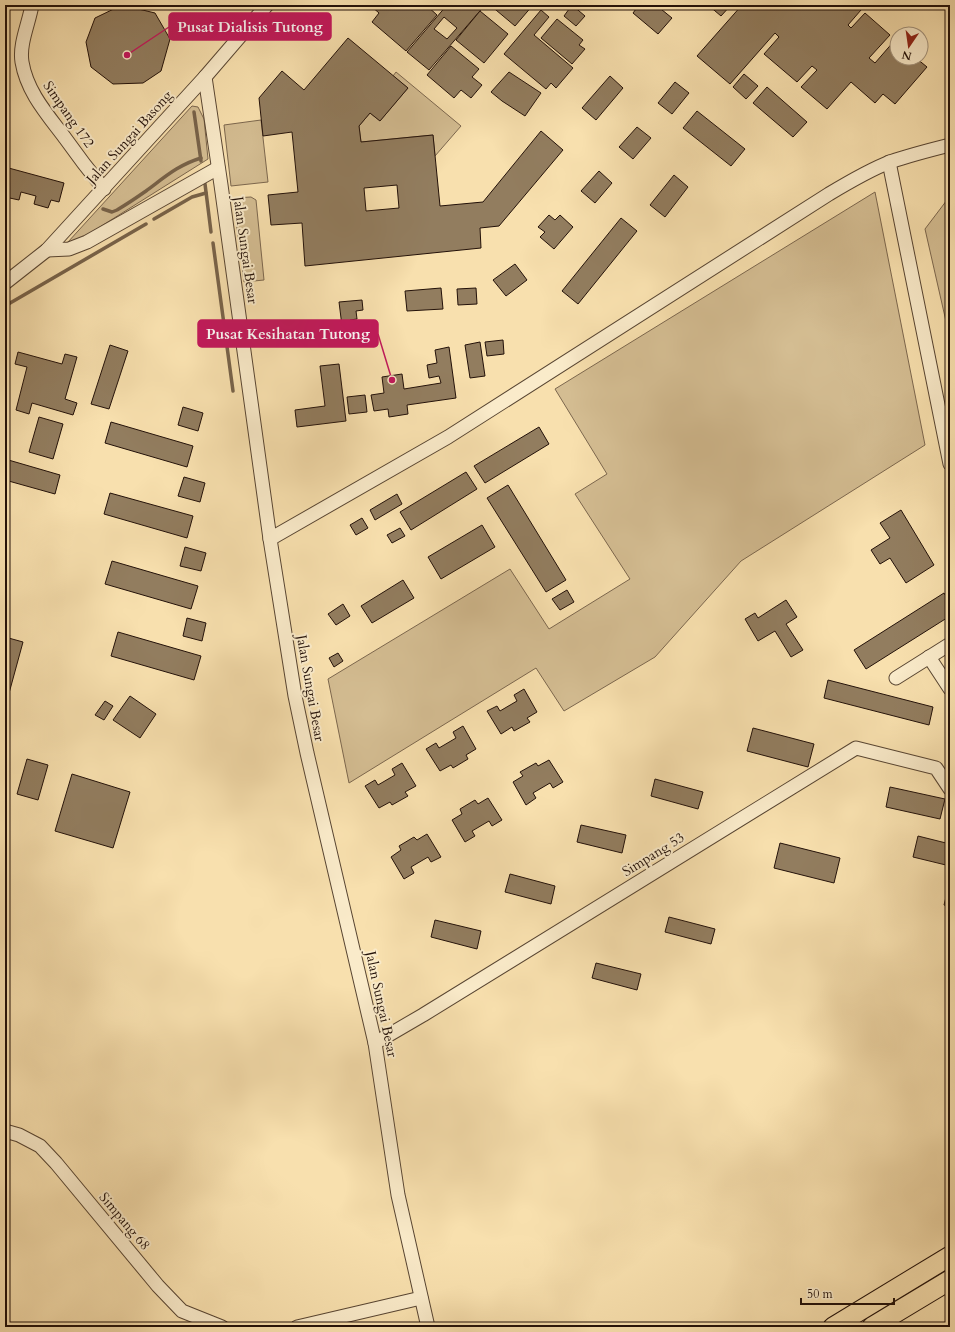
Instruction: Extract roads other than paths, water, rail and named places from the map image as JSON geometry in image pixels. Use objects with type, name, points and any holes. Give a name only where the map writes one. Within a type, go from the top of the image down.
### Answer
[{"type":"highway","points":[[833,1327],[950,1256]]},
{"type":"highway","points":[[872,1327],[950,1280]]},
{"type":"street","name":"Simpang 172","points":[[32,5],[23,41],[22,61],[27,80],[36,100],[104,189]]},
{"type":"street","name":"Jalan Sungai Basong","points":[[5,283],[47,250],[205,77],[267,5]]},
{"type":"street","name":"Jalan Sungai Besar","points":[[205,77],[270,539],[295,696],[375,1043],[398,1195],[428,1327]]},
{"type":"street","points":[[270,539],[448,437],[867,172],[912,154],[950,145]]},
{"type":"street","points":[[889,162],[950,464]]},
{"type":"street","points":[[47,250],[69,249],[87,242],[218,168]]},
{"type":"street","points":[[896,678],[950,644]]},
{"type":"street","points":[[929,657],[950,689]]},
{"type":"street","name":"Simpang 53","points":[[375,1043],[856,748],[936,768],[950,789]]},
{"type":"street","name":"Simpang 68","points":[[5,1131],[19,1135],[40,1146],[56,1163],[158,1286],[182,1311],[222,1327]]},
{"type":"street","name":"Jalan Sungai Besar","points":[[421,1298],[424,1327]]},
{"type":"street","points":[[297,1327],[421,1298]]},
{"type":"waterway","points":[[194,112],[201,161]]},
{"type":"waterway","points":[[103,209],[112,212],[117,210],[178,168],[201,158]]},
{"type":"waterway","points":[[205,184],[211,232]]},
{"type":"waterway","points":[[154,219],[192,197],[206,193]]},
{"type":"waterway","points":[[5,306],[146,224]]},
{"type":"waterway","points":[[213,243],[233,391]]},
{"type":"place","name":"Pusat Dialisis Tutong","points":[[127,55]]},
{"type":"place","name":"Pusat Kesihatan Tutong","points":[[392,380]]}]
